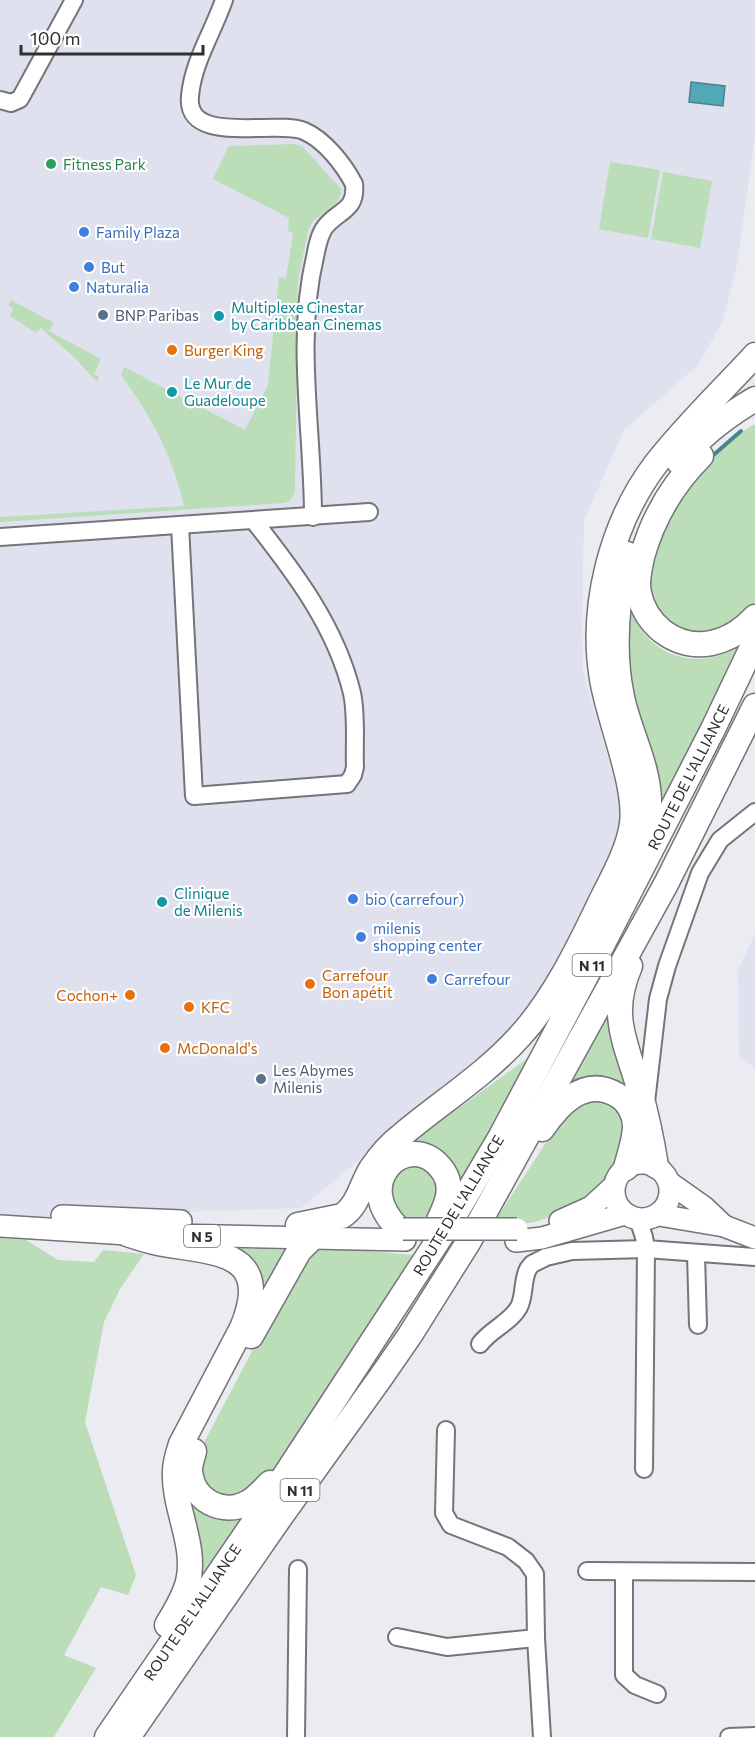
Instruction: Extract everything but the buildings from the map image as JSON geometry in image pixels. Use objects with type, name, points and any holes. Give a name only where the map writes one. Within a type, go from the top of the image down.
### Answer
[{"type":"highway","points":[[316,1428],[279,1473],[249,1502],[237,1507],[220,1507],[204,1500],[195,1489],[190,1471],[196,1443],[299,1251],[305,1231],[347,1213],[371,1169],[400,1136],[492,1064],[520,1036],[540,1011],[579,947],[627,843],[632,823],[630,789],[602,678],[599,643],[604,585],[615,545],[637,495],[655,466],[755,355]]},
{"type":"highway","points":[[681,435],[755,388]]},
{"type":"highway","points":[[613,923],[643,841],[650,801],[645,769],[622,697],[616,640],[622,579],[631,540],[654,492],[690,449],[730,413],[755,399]]},
{"type":"highway","points":[[755,412],[715,441],[678,479],[648,533],[639,571],[638,592],[646,614],[654,624],[669,636],[695,645],[711,645],[724,640],[741,631],[755,617]]},
{"type":"highway","name":"ROUTE DE L'ALLIANCE","points":[[107,1737],[263,1509],[454,1216],[501,1136],[613,923],[713,729],[755,641]]},
{"type":"highway","name":"ROUTE DE L'ALLIANCE","points":[[128,1737],[410,1335],[469,1241],[666,884],[755,706]]},
{"type":"highway","points":[[663,1175],[620,1027],[619,1011],[625,978],[666,884]]},
{"type":"highway","points":[[341,1434],[354,1422],[406,1353],[450,1284],[527,1153],[556,1110],[569,1097],[591,1088],[602,1088],[622,1098],[628,1105],[635,1128],[620,1177]]},
{"type":"highway","points":[[402,1233],[386,1216],[379,1196],[380,1181],[385,1170],[401,1157],[418,1153],[426,1155],[444,1172],[449,1191],[445,1208],[412,1279]]},
{"type":"highway","points":[[98,1737],[174,1613],[188,1582],[189,1553],[176,1486],[176,1462],[181,1444],[242,1328],[251,1298],[250,1283],[243,1268],[222,1254],[206,1249],[155,1242],[127,1234]]},
{"type":"main road","points":[[644,1225],[618,1206],[614,1197],[620,1177],[640,1162],[663,1175],[724,1226]]},
{"type":"main road","points":[[644,1225],[669,1201],[663,1175]]},
{"type":"main road","name":"N 5","points":[[516,1235],[579,1214],[591,1207],[620,1177]]},
{"type":"main road","name":"N 5","points":[[0,1214],[305,1231],[516,1235],[542,1239],[644,1225]]},
{"type":"main road","points":[[644,1225],[674,1216],[724,1226],[755,1238]]},
{"type":"main road","name":"N 5","points":[[0,1226],[127,1234],[305,1231]]},
{"type":"street","points":[[0,100],[11,103],[20,99],[74,0]]},
{"type":"street","points":[[224,0],[201,54],[190,94],[190,105],[195,114],[200,120],[211,125],[228,128],[281,127],[305,131],[329,151],[354,184],[351,204],[321,233],[310,287],[306,341],[314,517]]},
{"type":"street","points":[[0,537],[369,512]]},
{"type":"street","points":[[180,525],[194,796],[347,784],[355,767],[353,704],[352,693],[338,653],[313,601],[254,521]]},
{"type":"street","points":[[645,1111],[658,999],[667,966],[700,873],[720,840],[755,812]]},
{"type":"street","points":[[644,1225],[644,1469]]},
{"type":"street","points":[[480,1344],[488,1334],[515,1313],[523,1298],[526,1273],[532,1264],[644,1225],[696,1254],[755,1257]]},
{"type":"street","points":[[696,1254],[698,1326]]},
{"type":"street","points":[[446,1430],[444,1513],[451,1525],[508,1547],[526,1561],[535,1574],[542,1737]]},
{"type":"street","points":[[296,1737],[298,1569]]},
{"type":"street","points":[[587,1571],[755,1572]]},
{"type":"street","points":[[624,1572],[624,1675],[635,1685],[657,1694]]},
{"type":"street","points":[[398,1637],[447,1647],[536,1638]]},
{"type":"street","points":[[729,1737],[755,1736]]},
{"type":"shaded area","points":[[0,0],[755,0],[755,136],[737,265],[722,323],[697,366],[624,430],[584,520],[583,672],[610,763],[622,814],[619,834],[581,923],[519,1023],[494,1051],[301,1208],[0,1218]]},
{"type":"shaded area","points":[[755,934],[755,1067],[739,1056],[738,970]]},
{"type":"green space","points":[[295,144],[303,147],[340,188],[341,194],[336,203],[313,221],[308,231],[298,280],[295,489],[290,500],[284,503],[0,522],[0,517],[184,506],[180,488],[160,437],[142,405],[121,375],[124,367],[245,430],[268,385],[279,277],[286,278],[293,233],[288,232],[289,218],[213,179],[229,146]]},
{"type":"green space","points":[[610,162],[660,170],[648,238],[599,229]]},
{"type":"green space","points":[[663,172],[712,181],[700,248],[651,239]]},
{"type":"green space","points":[[11,300],[54,323],[49,331],[101,359],[94,374],[99,377],[97,382],[75,358],[41,328],[36,333],[10,316],[13,309],[8,305]]},
{"type":"green space","points":[[755,424],[755,601],[743,621],[712,641],[665,628],[645,582],[651,551],[695,474],[740,433]]},
{"type":"green space","points":[[626,590],[636,622],[645,635],[668,653],[695,659],[709,658],[738,648],[742,652],[653,829],[626,682]]},
{"type":"green space","points":[[613,999],[631,1096],[554,1104]]},
{"type":"green space","points":[[528,1058],[455,1193],[404,1145]]},
{"type":"green space","points":[[596,1097],[625,1112],[621,1161],[604,1188],[574,1210],[531,1223],[493,1224],[554,1130],[580,1103]]},
{"type":"green space","points":[[425,1163],[442,1183],[431,1222],[403,1223],[386,1185],[402,1169]]},
{"type":"green space","points":[[0,1238],[26,1240],[58,1260],[94,1262],[103,1250],[144,1254],[120,1289],[104,1322],[85,1422],[136,1575],[128,1595],[101,1587],[64,1655],[96,1668],[54,1737],[0,1737]]},
{"type":"green space","points":[[314,1246],[413,1255],[271,1473],[247,1498],[207,1495],[196,1466],[200,1450],[296,1268]]},
{"type":"green space","points":[[225,1248],[294,1250],[262,1300],[260,1280],[253,1268]]},
{"type":"green space","points":[[181,1486],[243,1516],[244,1521],[194,1591]]},
{"type":"water","points":[[691,82],[725,86],[723,106],[689,102]]},
{"type":"waterway","points":[[710,458],[741,431]]},
{"type":"place","name":"Fitness Park","points":[[51,164]]},
{"type":"place","name":"Family Plaza","points":[[84,232]]},
{"type":"place","name":"But","points":[[89,267]]},
{"type":"place","name":"Naturalia","points":[[74,287]]},
{"type":"place","name":"BNP Paribas","points":[[103,315]]},
{"type":"place","name":"Multiplexe Cinestar by Caribbean Cinemas","points":[[219,316]]},
{"type":"place","name":"Burger King","points":[[172,350]]},
{"type":"place","name":"Le Mur de Guadeloupe","points":[[172,392]]},
{"type":"place","name":"bio (carrefour)","points":[[353,899]]},
{"type":"place","name":"Clinique de Milenis","points":[[162,902]]},
{"type":"place","name":"milenis shopping center","points":[[361,937]]},
{"type":"place","name":"Carrefour","points":[[432,979]]},
{"type":"place","name":"Carrefour Bon apétit","points":[[310,984]]},
{"type":"place","name":"Cochon+","points":[[130,995]]},
{"type":"place","name":"KFC","points":[[189,1007]]},
{"type":"place","name":"McDonald's","points":[[165,1048]]},
{"type":"place","name":"Les Abymes Milenis","points":[[261,1079]]}]
